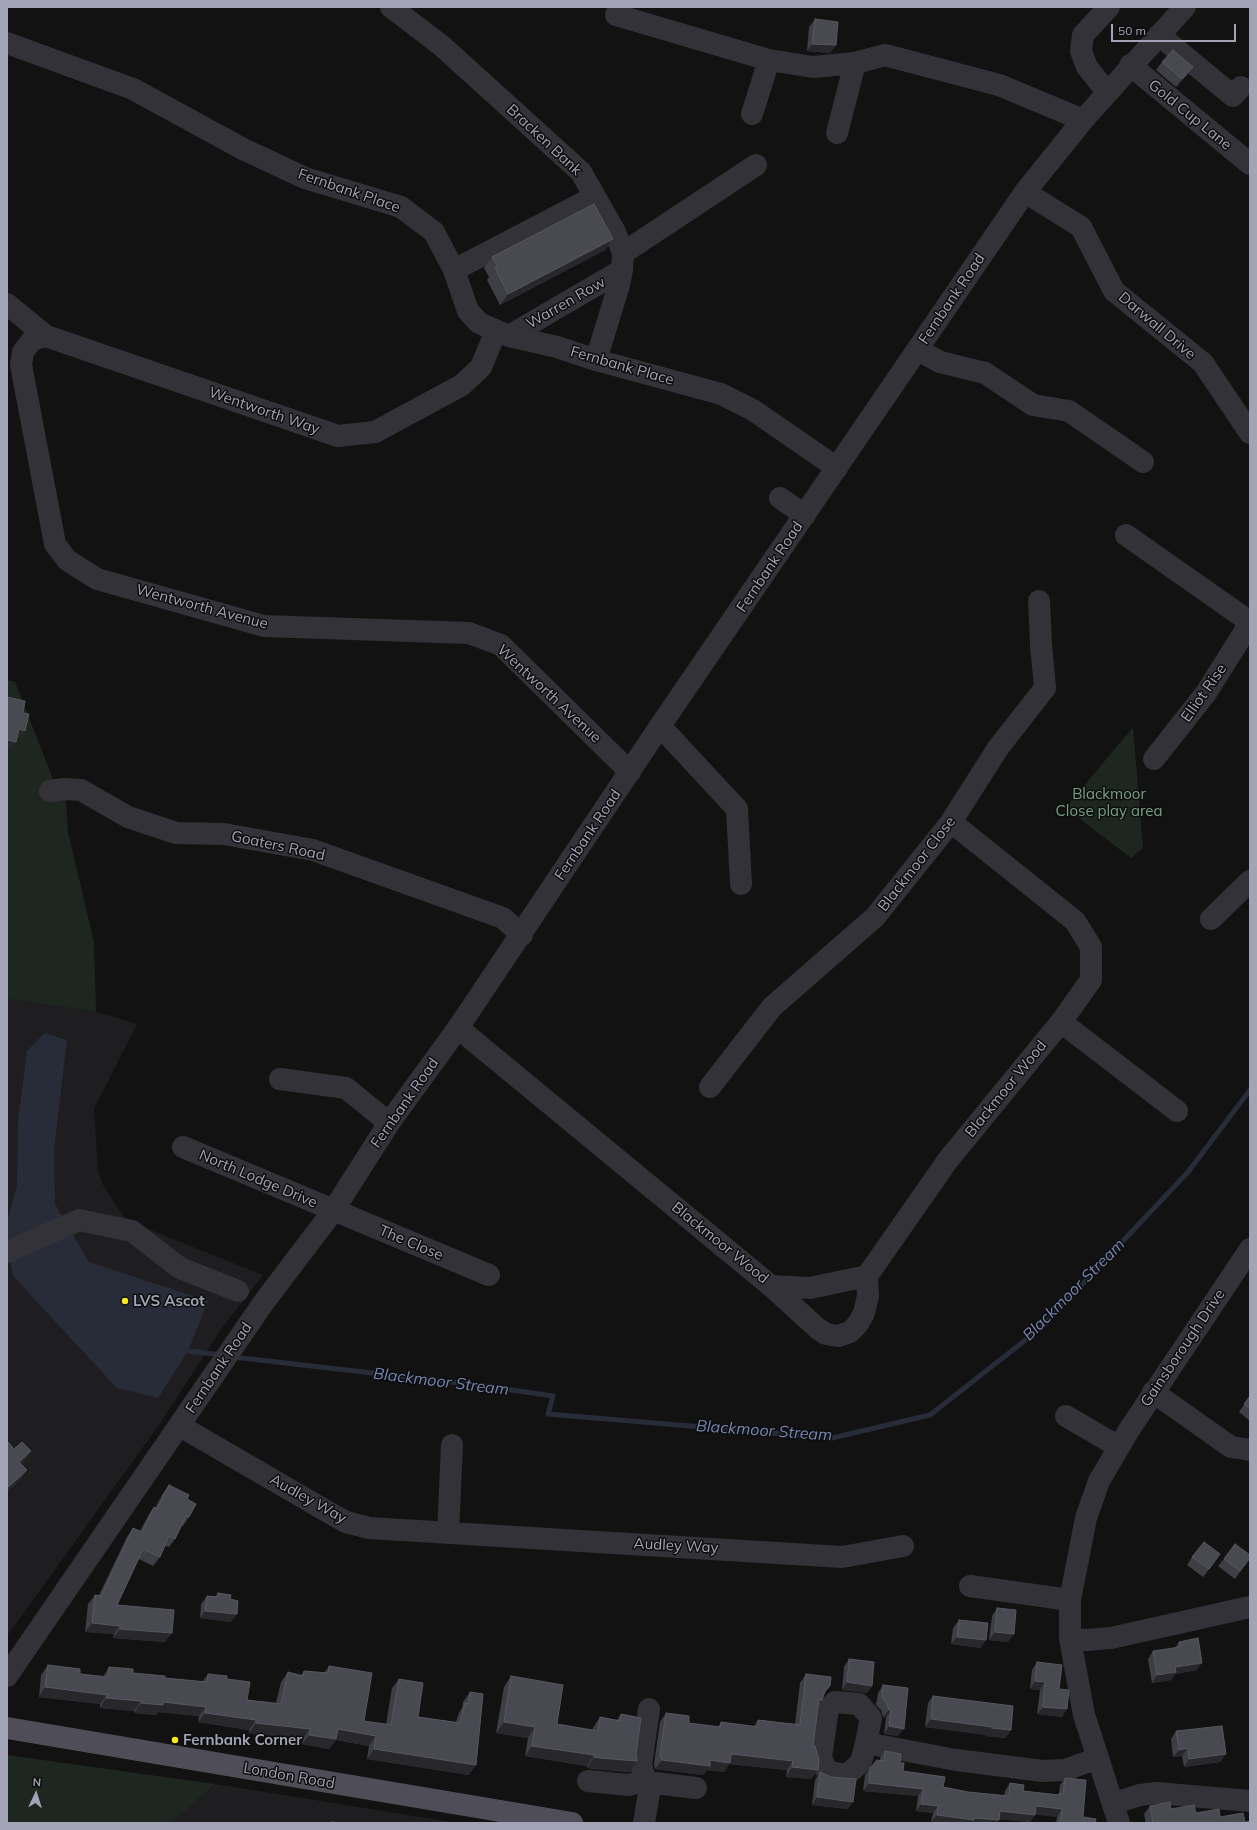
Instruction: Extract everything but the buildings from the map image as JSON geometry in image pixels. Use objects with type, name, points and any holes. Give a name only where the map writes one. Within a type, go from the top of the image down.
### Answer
[{"type":"main road","name":"London Road","points":[[7,1728],[499,1817],[572,1823]]},
{"type":"street","name":"Bracken Bank","points":[[392,7],[442,46],[581,172],[615,232],[623,261]]},
{"type":"street","points":[[1107,92],[1087,67],[1081,51],[1083,35],[1109,7]]},
{"type":"street","name":"Fernbank Road","points":[[7,1676],[264,1302],[333,1211],[389,1123],[458,1028],[522,935],[660,726],[1025,192],[1107,92],[1185,7]]},
{"type":"street","points":[[616,15],[769,60],[813,67],[855,63],[885,55],[999,85],[1083,120]]},
{"type":"street","points":[[1159,34],[1233,96],[1241,87]]},
{"type":"street","name":"Fernbank Place","points":[[7,43],[133,89],[243,149],[305,178],[401,207],[434,232],[454,270],[468,311],[479,323],[502,333],[557,347],[596,360],[721,394],[753,410],[837,468]]},
{"type":"street","points":[[752,114],[769,60]]},
{"type":"street","points":[[837,133],[855,63]]},
{"type":"street","name":"Gold Cup Lane","points":[[1130,66],[1250,164]]},
{"type":"street","name":"Warren Row","points":[[502,333],[623,261],[756,166]]},
{"type":"street","name":"Darwall Drive","points":[[1025,192],[1081,227],[1114,291],[1202,363],[1250,433]]},
{"type":"street","points":[[454,270],[594,197]]},
{"type":"street","points":[[596,360],[619,285],[623,261]]},
{"type":"street","name":"Wentworth Way","points":[[7,304],[46,336],[338,436],[375,432],[462,384],[481,367],[502,333]]},
{"type":"street","name":"Wentworth Avenue","points":[[46,336],[32,340],[23,352],[21,365],[55,544],[67,560],[97,579],[264,626],[469,633],[501,645],[630,772]]},
{"type":"street","points":[[918,350],[940,362],[985,373],[1033,406],[1069,411],[1142,462]]},
{"type":"street","points":[[780,498],[805,515]]},
{"type":"street","name":"Elliot Rise","points":[[1126,534],[1250,623],[1206,693],[1154,759]]},
{"type":"street","name":"Blackmoor Close","points":[[710,1087],[772,1007],[876,918],[951,822],[998,748],[1045,688],[1040,645],[1039,601]]},
{"type":"street","points":[[660,726],[737,809],[741,884]]},
{"type":"street","name":"Goaters Road","points":[[50,790],[82,790],[128,817],[176,833],[224,834],[312,850],[503,918],[522,935]]},
{"type":"street","name":"Blackmoor Wood","points":[[458,1028],[771,1286],[810,1288],[867,1276],[948,1160],[1061,1022],[1092,980],[1091,947],[1076,921],[951,822]]},
{"type":"street","points":[[1211,919],[1250,881]]},
{"type":"street","points":[[1061,1022],[1177,1111]]},
{"type":"street","points":[[280,1079],[346,1088],[389,1123]]},
{"type":"street","name":"North Lodge Drive","points":[[183,1147],[333,1211]]},
{"type":"street","name":"The Close","points":[[333,1211],[489,1275]]},
{"type":"street","points":[[7,1252],[79,1220],[132,1231],[180,1268],[238,1291]]},
{"type":"street","name":"Gainsborough Drive","points":[[1116,1813],[1084,1715],[1070,1639],[1070,1600],[1089,1508],[1099,1481],[1153,1392],[1250,1249]]},
{"type":"street","points":[[771,1286],[817,1328],[826,1334],[838,1336],[850,1332],[858,1324],[864,1313],[868,1296],[867,1276]]},
{"type":"street","points":[[1153,1392],[1231,1447],[1250,1450]]},
{"type":"street","points":[[1066,1416],[1119,1447]]},
{"type":"street","name":"Audley Way","points":[[180,1426],[346,1522],[369,1528],[842,1556],[903,1546]]},
{"type":"street","points":[[448,1533],[452,1445]]},
{"type":"street","points":[[970,1586],[1070,1600]]},
{"type":"street","points":[[1070,1639],[1087,1640],[1111,1638],[1250,1607]]},
{"type":"street","points":[[644,1823],[649,1793],[641,1765],[649,1710]]},
{"type":"street","points":[[866,1742],[956,1760],[1057,1771],[1082,1765],[1098,1758]]},
{"type":"street","points":[[588,1781],[629,1785],[646,1782],[696,1788]]},
{"type":"street","points":[[1116,1813],[1140,1795],[1156,1793],[1250,1801]]},
{"type":"shaded area","name":"LVS Ascot","points":[[7,999],[96,1012],[137,1024],[94,1109],[98,1172],[104,1187],[126,1220],[263,1275],[222,1328],[159,1425],[7,1636]]},
{"type":"shaded area","points":[[215,1784],[458,1823],[172,1823]]},
{"type":"green space","points":[[7,680],[15,682],[53,779],[65,789],[68,832],[94,942],[96,1012],[7,999]]},
{"type":"green space","name":"Blackmoor Close play area","points":[[1133,727],[1143,848],[1131,858],[1063,806],[1067,806]]},
{"type":"green space","points":[[7,1755],[215,1784],[172,1823],[7,1823]]},
{"type":"water","points":[[45,1033],[67,1040],[54,1150],[55,1204],[89,1262],[208,1301],[188,1351],[158,1398],[117,1388],[13,1276],[7,1241],[7,1222],[17,1186],[18,1121],[27,1051]]},
{"type":"waterway","name":"Blackmoor Stream","points":[[233,1357],[477,1385],[553,1396],[548,1414],[832,1438],[930,1415],[1042,1327],[1188,1172],[1250,1090]]},
{"type":"waterway","name":"Blackmoor Stream","points":[[188,1351],[222,1355]]},
{"type":"place","name":"LVS Ascot","points":[[125,1301]]},
{"type":"place","name":"Fernbank Corner","points":[[175,1740]]}]
